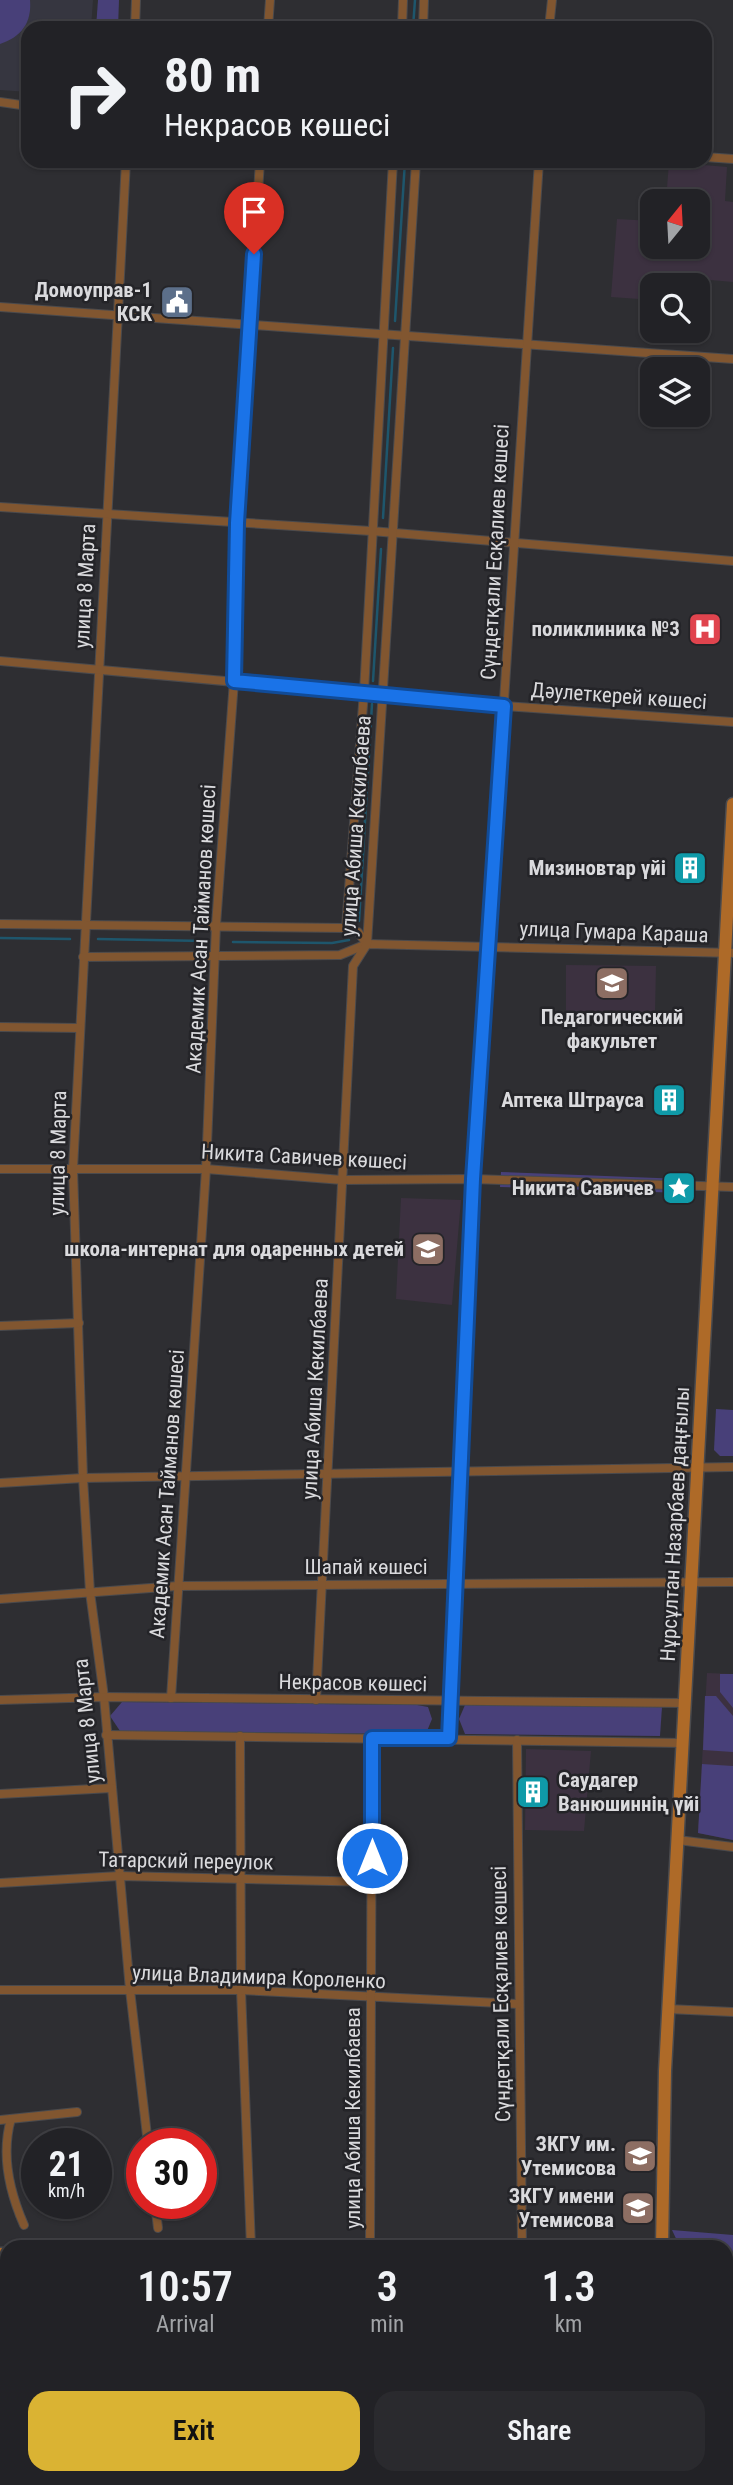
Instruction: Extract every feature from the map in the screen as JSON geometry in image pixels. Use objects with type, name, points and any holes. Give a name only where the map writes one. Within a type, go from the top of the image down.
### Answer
[{"type":"main road","name":"Нұрсұлтан Назарбаев даңғылы","points":[[662,2240],[668,2008],[686,1703],[708,1187],[729,953],[733,804]]},
{"type":"street","points":[[135,21],[136,0]]},
{"type":"street","points":[[268,21],[270,0]]},
{"type":"street","points":[[402,21],[403,0]]},
{"type":"street","points":[[423,21],[424,0]]},
{"type":"street","points":[[550,21],[552,0]]},
{"type":"street","points":[[0,102],[21,105]]},
{"type":"street","points":[[712,158],[733,159]]},
{"type":"street","name":"улица 8 Марта","points":[[127,168],[73,1170],[83,1478],[90,1592],[104,1697],[130,1990],[146,2128]]},
{"type":"street","name":"Академик Асан Тайманов көшесі","points":[[171,1698],[206,1169],[216,925],[234,681],[237,523],[260,168]]},
{"type":"street","name":"улица Абиша Кекилбаева","points":[[346,928],[364,692],[393,168]]},
{"type":"street","name":"улица Абиша Кекилбаева","points":[[316,1700],[353,967],[367,944],[395,535],[416,168]]},
{"type":"street","name":"Сүндетқали Есқалиев көшесі","points":[[449,1738],[473,1179],[539,168]]},
{"type":"street","points":[[0,306],[733,359]]},
{"type":"street","points":[[0,507],[371,531],[733,561]]},
{"type":"street","name":"Дәулеткерей көшесі","points":[[0,661],[383,693],[504,706],[733,722]]},
{"type":"street","points":[[0,924],[346,928],[358,932],[367,944]]},
{"type":"street","name":"улица Гумара Караша","points":[[83,957],[340,956],[367,944],[729,953]]},
{"type":"street","points":[[0,1027],[79,1028]]},
{"type":"street","name":"Никита Савичев көшесі","points":[[0,1169],[206,1169],[342,1180],[473,1179],[733,1187]]},
{"type":"street","points":[[0,1326],[79,1323]]},
{"type":"street","points":[[0,1483],[83,1478],[733,1466]]},
{"type":"street","name":"Шапай көшесі","points":[[0,1599],[178,1586],[733,1582]]},
{"type":"street","name":"Некрасов көшесі","points":[[0,1700],[104,1697],[686,1703]]},
{"type":"street","points":[[106,1735],[684,1743]]},
{"type":"street","points":[[240,1737],[241,1990],[251,2240]]},
{"type":"street","name":"улица Абиша Кекилбаева","points":[[370,2240],[372,1738]]},
{"type":"street","name":"Сүндетқали Есқалиев көшесі","points":[[517,1740],[522,2240]]},
{"type":"street","points":[[0,1794],[111,1788]]},
{"type":"street","points":[[678,1840],[733,1847]]},
{"type":"street","name":"Татарский переулок","points":[[0,1883],[119,1876],[372,1882]]},
{"type":"street","name":"улица Владимира Короленко","points":[[0,1990],[241,1990],[518,2004]]},
{"type":"street","points":[[668,2008],[733,2012]]},
{"type":"street","points":[[0,2120],[77,2112]]},
{"type":"street","points":[[11,2119],[7,2135],[11,2196],[24,2225]]},
{"type":"street","points":[[157,2219],[158,2228]]},
{"type":"shaded area","points":[[0,0],[93,0],[92,21],[21,21],[21,92],[0,90]]},
{"type":"shaded area","points":[[0,0],[30,0],[29,16],[27,21],[21,21],[21,31],[0,44]]},
{"type":"shaded area","points":[[98,0],[119,0],[118,21],[96,21]]},
{"type":"shaded area","points":[[727,167],[725,201],[733,202],[733,282],[710,280],[710,273],[640,273],[640,299],[611,297],[617,219],[640,220],[640,259],[710,259],[710,189],[667,189],[669,168]]},
{"type":"shaded area","points":[[566,965],[656,966],[655,1013],[566,1011]]},
{"type":"shaded area","points":[[501,1172],[683,1179],[683,1193],[500,1187]]},
{"type":"shaded area","name":"школа-интернат для одаренных детей","points":[[401,1198],[461,1200],[452,1305],[396,1299]]},
{"type":"shaded area","points":[[716,1409],[733,1410],[733,1456],[720,1456],[714,1450]]},
{"type":"shaded area","points":[[707,1673],[733,1674],[733,1840],[698,1833]]},
{"type":"shaded area","points":[[720,1674],[733,1674],[733,1708],[720,1692]]},
{"type":"shaded area","points":[[705,1696],[716,1696],[733,1716],[733,1752],[703,1750]]},
{"type":"shaded area","points":[[122,1702],[417,1705],[428,1707],[432,1719],[427,1731],[416,1734],[120,1731],[110,1716]]},
{"type":"shaded area","points":[[465,1705],[662,1707],[660,1736],[465,1734],[459,1719]]},
{"type":"shaded area","points":[[526,1749],[591,1751],[584,1831],[525,1830]]},
{"type":"shaded area","points":[[702,1764],[733,1766],[733,1840],[698,1833]]},
{"type":"shaded area","points":[[672,2230],[733,2235],[733,2240],[677,2240]]},
{"type":"waterway","points":[[414,21],[415,0]]},
{"type":"waterway","points":[[395,321],[405,168]]},
{"type":"waterway","points":[[383,518],[393,348]]},
{"type":"waterway","points":[[373,681],[381,549]]},
{"type":"waterway","points":[[359,921],[372,704]]},
{"type":"waterway","points":[[0,938],[70,939]]},
{"type":"waterway","points":[[98,939],[205,941]]},
{"type":"waterway","points":[[233,942],[332,943],[349,940]]},
{"type":"place","name":"Домоуправ-1 КСК","points":[[177,302]]},
{"type":"place","name":"поликлиника №3","points":[[705,629]]},
{"type":"place","name":"Мизиновтар үйі","points":[[690,868]]},
{"type":"place","name":"Педагогический факультет","points":[[612,983]]},
{"type":"place","name":"Аптека Штрауса","points":[[669,1100]]},
{"type":"place","name":"Никита Савичев","points":[[679,1188]]},
{"type":"place","name":"школа-интернат для одаренных детей","points":[[428,1249]]},
{"type":"place","name":"Саудагер Ванюшиннің үйі","points":[[533,1792]]},
{"type":"place","name":"ЗКГУ им. Утемисова","points":[[640,2156]]},
{"type":"place","name":"ЗКГУ имени Утемисова","points":[[638,2208]]},
{"type":"route","points":[[254,254],[237,523],[234,681],[504,706],[473,1179],[449,1738],[372,1738],[372,1858]]}]
